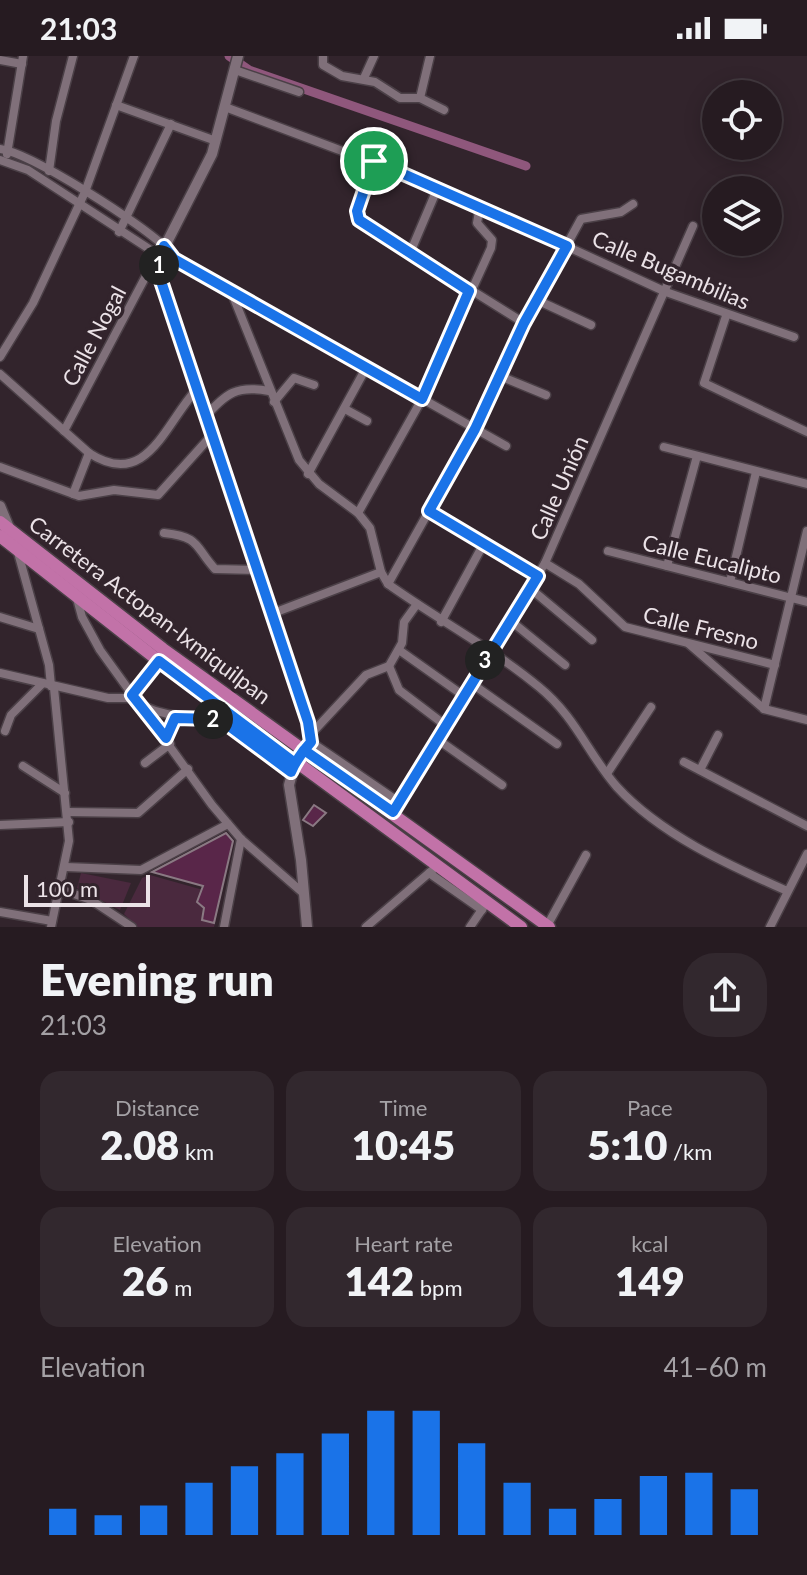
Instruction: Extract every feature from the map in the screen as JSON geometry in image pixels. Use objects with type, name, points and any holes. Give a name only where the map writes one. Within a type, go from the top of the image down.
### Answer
[{"type":"main road","points":[[3,529],[17,548],[293,767],[484,906],[521,927]]},
{"type":"main road","name":"Carretera Actopan-Ixmiquilpan","points":[[3,529],[163,649],[309,742],[548,926]]},
{"type":"street","points":[[49,171],[56,121],[73,56]]},
{"type":"street","points":[[0,357],[33,303],[85,192],[134,56]]},
{"type":"street","points":[[364,78],[374,56]]},
{"type":"street","points":[[420,98],[430,56]]},
{"type":"street","points":[[0,60],[22,60],[3,161],[28,170],[119,232],[174,259],[506,446]]},
{"type":"street","points":[[323,60],[342,76],[364,78],[400,98],[420,98],[444,110]]},
{"type":"street","points":[[299,92],[237,63],[216,141],[161,254],[160,278],[258,570],[309,742]]},
{"type":"street","points":[[116,105],[216,141]]},
{"type":"street","name":"Calle Bugambilias","points":[[225,107],[438,187],[666,292],[726,316],[794,337]]},
{"type":"street","points":[[119,232],[171,124]]},
{"type":"street","points":[[4,150],[49,171],[126,219],[161,254]]},
{"type":"street","points":[[374,161],[357,216],[469,291],[524,323]]},
{"type":"street","points":[[410,253],[438,187]]},
{"type":"street","points":[[388,584],[475,429],[524,323],[585,216],[621,212],[633,204]]},
{"type":"street","points":[[358,513],[422,399],[491,248],[492,240],[477,223],[480,206]]},
{"type":"street","name":"Calle Unión","points":[[396,807],[545,563],[693,226]]},
{"type":"street","name":"Calle Nogal","points":[[64,431],[148,272],[161,254]]},
{"type":"street","points":[[231,291],[269,391],[308,474],[358,513],[370,528],[381,572],[388,584],[540,688],[583,733],[615,785],[637,806],[666,826],[787,891]]},
{"type":"street","points":[[539,301],[591,325]]},
{"type":"street","points":[[726,316],[704,383],[807,432]]},
{"type":"street","points":[[308,474],[366,368]]},
{"type":"street","points":[[0,374],[101,461],[136,463],[143,460],[196,390]]},
{"type":"street","points":[[500,376],[546,395]]},
{"type":"street","points":[[274,402],[294,378],[314,385]]},
{"type":"street","points":[[205,417],[232,390],[246,387],[269,391]]},
{"type":"street","points":[[345,409],[367,421]]},
{"type":"street","points":[[0,467],[73,494],[114,490],[158,495],[211,436]]},
{"type":"street","points":[[664,447],[807,484]]},
{"type":"street","points":[[73,494],[89,453]]},
{"type":"street","points":[[667,566],[697,456]]},
{"type":"street","points":[[730,582],[756,472]]},
{"type":"street","points":[[0,506],[3,529]]},
{"type":"street","points":[[429,511],[538,576]]},
{"type":"street","points":[[764,709],[807,532]]},
{"type":"street","points":[[164,533],[188,535],[200,545],[215,569],[258,570]]},
{"type":"street","points":[[441,622],[483,545]]},
{"type":"street","points":[[0,912],[52,924],[66,867],[68,817],[49,686],[39,629],[17,548]]},
{"type":"street","name":"Calle Eucalipto","points":[[608,551],[807,602]]},
{"type":"street","name":"Calle Fresno","points":[[545,563],[579,584],[625,627],[775,665]]},
{"type":"street","points":[[271,614],[381,572]]},
{"type":"street","points":[[531,589],[592,640]]},
{"type":"street","points":[[75,594],[82,617],[100,650],[228,824],[302,892]]},
{"type":"street","points":[[307,927],[301,860],[289,785],[293,767],[309,742],[366,675],[389,666],[399,650],[404,622],[417,604]]},
{"type":"street","points":[[0,617],[39,629]]},
{"type":"street","points":[[511,621],[565,665]]},
{"type":"street","points":[[688,643],[764,709],[807,720]]},
{"type":"street","points":[[399,650],[464,696]]},
{"type":"street","points":[[136,699],[159,661]]},
{"type":"street","points":[[389,666],[399,690],[445,725]]},
{"type":"street","points":[[0,673],[108,698],[136,699],[175,718],[214,719],[293,767]]},
{"type":"street","points":[[471,683],[557,744]]},
{"type":"street","points":[[5,731],[11,715],[49,686]]},
{"type":"street","points":[[608,772],[651,707]]},
{"type":"street","points":[[145,763],[168,741],[175,718]]},
{"type":"street","points":[[700,770],[718,735]]},
{"type":"street","points":[[437,739],[502,785]]},
{"type":"street","points":[[684,762],[807,826]]},
{"type":"street","points":[[23,766],[65,793]]},
{"type":"street","points":[[0,825],[138,813],[188,769]]},
{"type":"street","points":[[66,867],[141,870],[228,824]]},
{"type":"street","points":[[224,927],[241,839]]},
{"type":"street","points":[[770,927],[807,854]]},
{"type":"street","points":[[548,926],[586,855]]},
{"type":"street","points":[[366,927],[433,870]]},
{"type":"street","points":[[60,889],[91,900],[132,927]]},
{"type":"street","points":[[470,927],[484,906]]},
{"type":"shaded area","points":[[81,873],[131,883],[120,910],[77,888]]},
{"type":"shaded area","points":[[150,875],[221,895],[214,927],[137,927],[124,914],[142,878]]},
{"type":"building","points":[[314,805],[326,813],[313,826],[303,820]]},
{"type":"building","points":[[226,833],[233,841],[214,923],[202,920],[204,908],[197,902],[203,886],[152,872]]},
{"type":"waterway","points":[[229,56],[249,70],[526,166]]},
{"type":"route","points":[[374,161],[357,211],[359,220],[469,291],[422,399],[174,259],[164,246],[160,256],[160,278],[308,722],[311,742],[304,750],[295,763],[291,772],[225,723],[214,719],[175,718],[166,738],[143,705],[132,695],[159,661],[295,763],[304,750],[393,812],[538,576],[429,511],[475,429],[524,323],[567,246],[374,161]]}]
